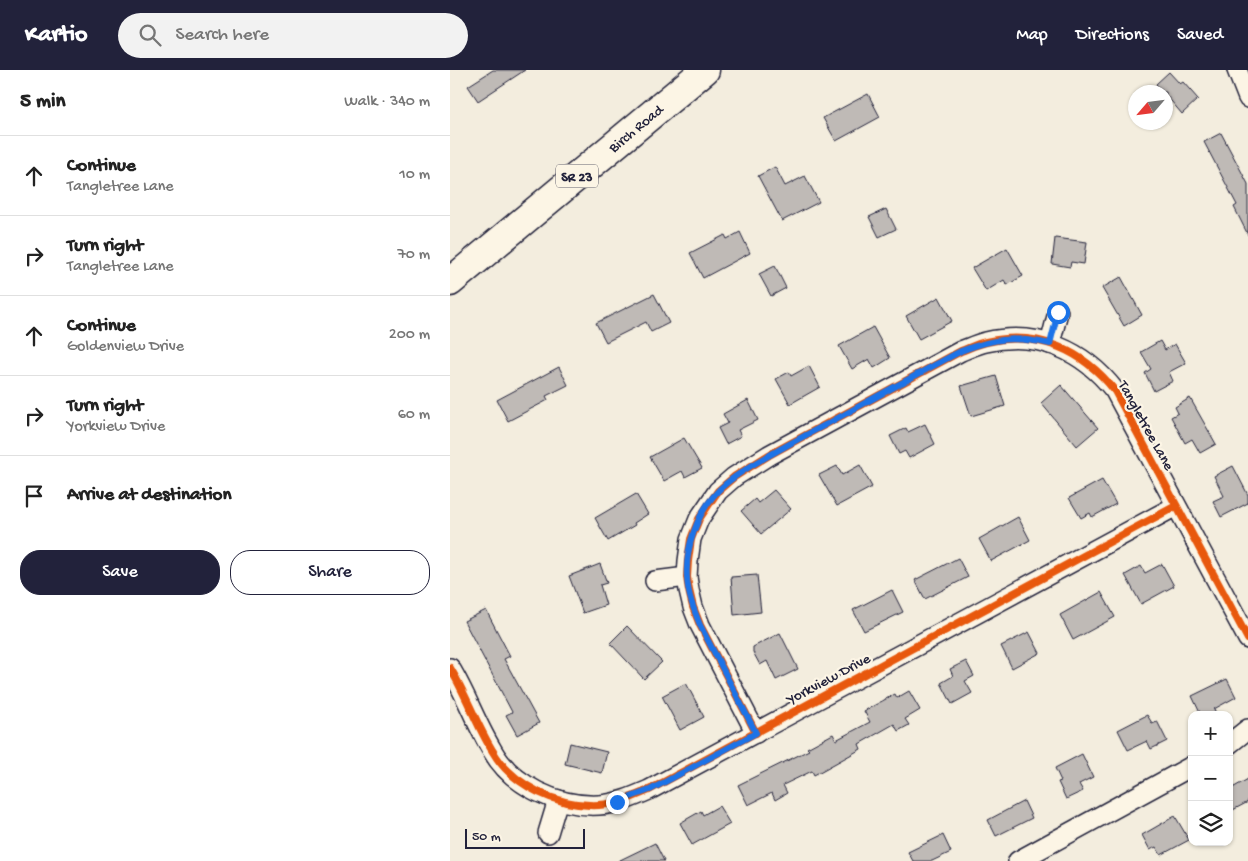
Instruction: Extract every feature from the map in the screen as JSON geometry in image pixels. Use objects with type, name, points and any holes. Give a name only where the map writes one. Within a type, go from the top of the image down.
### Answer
[{"type":"main road","name":"Birch Road","points":[[450,282],[704,70]]},
{"type":"street","points":[[1236,70],[1248,98]]},
{"type":"street","points":[[1050,344],[1058,312]]},
{"type":"street","name":"Tangletree Lane","points":[[756,733],[700,625],[693,607],[687,577],[688,561],[694,532],[699,519],[718,491],[734,477],[961,351],[984,342],[1003,339],[1033,340],[1050,344],[1079,357],[1098,372],[1115,391],[1248,639]]},
{"type":"street","name":"Yorkview Drive","points":[[450,668],[492,752],[509,772],[528,787],[570,803],[599,805],[628,800],[650,790],[1176,506]]},
{"type":"street","points":[[655,581],[687,577]]},
{"type":"street","points":[[1233,741],[1248,729]]},
{"type":"street","points":[[1018,861],[1188,768]]},
{"type":"street","points":[[548,833],[558,800]]},
{"type":"building","points":[[493,70],[525,70],[478,101],[468,86]]},
{"type":"building","points":[[1169,72],[1180,84],[1183,82],[1198,99],[1182,114],[1173,103],[1173,85],[1156,84]]},
{"type":"building","points":[[868,94],[880,117],[836,141],[823,118]]},
{"type":"building","points":[[1221,133],[1248,184],[1248,235],[1234,207],[1237,205],[1204,142]]},
{"type":"building","points":[[775,167],[785,186],[805,176],[819,202],[782,221],[758,176]]},
{"type":"building","points":[[886,209],[896,229],[879,237],[869,217]]},
{"type":"building","points":[[740,232],[750,253],[703,278],[690,253],[725,235],[727,239]]},
{"type":"building","points":[[1055,238],[1087,242],[1084,264],[1071,262],[1070,267],[1052,264]]},
{"type":"building","points":[[1007,248],[1023,276],[1007,285],[1004,280],[986,291],[972,268]]},
{"type":"building","points":[[775,266],[786,288],[771,296],[759,274]]},
{"type":"building","points":[[1121,277],[1142,315],[1124,326],[1102,288]]},
{"type":"building","points":[[654,294],[669,323],[651,332],[646,322],[606,342],[596,323]]},
{"type":"building","points":[[939,297],[952,321],[919,339],[906,316]]},
{"type":"building","points":[[873,327],[890,358],[874,368],[869,359],[852,369],[839,346]]},
{"type":"building","points":[[1160,341],[1165,350],[1175,344],[1186,363],[1169,372],[1173,381],[1154,391],[1145,373],[1151,369],[1141,352]]},
{"type":"building","points":[[809,366],[820,387],[790,404],[776,379],[789,372],[791,376]]},
{"type":"building","points":[[559,367],[568,385],[546,396],[548,400],[508,421],[497,400]]},
{"type":"building","points":[[996,376],[1005,406],[971,416],[961,386]]},
{"type":"building","points":[[1061,385],[1098,428],[1077,446],[1041,403]]},
{"type":"building","points":[[1190,398],[1216,444],[1200,453],[1192,439],[1185,443],[1171,417],[1178,413],[1175,407]]},
{"type":"building","points":[[748,400],[758,420],[738,430],[741,436],[726,444],[718,428],[728,423],[723,414]]},
{"type":"building","points":[[925,424],[935,444],[909,458],[905,451],[899,454],[890,436],[906,428],[908,432]]},
{"type":"building","points":[[684,438],[702,468],[685,477],[682,471],[664,481],[650,457]]},
{"type":"building","points":[[860,465],[872,487],[837,506],[819,475],[837,466],[842,475]]},
{"type":"building","points":[[1233,466],[1248,495],[1248,503],[1221,517],[1213,501],[1224,496],[1214,476]]},
{"type":"building","points":[[1102,480],[1116,504],[1092,517],[1090,513],[1081,518],[1069,498]]},
{"type":"building","points":[[774,490],[791,509],[761,534],[741,511],[755,499],[758,503]]},
{"type":"building","points":[[636,494],[648,514],[634,523],[635,525],[608,541],[595,518]]},
{"type":"building","points":[[1018,517],[1030,540],[991,561],[979,539]]},
{"type":"building","points":[[958,558],[968,577],[925,599],[915,580]]},
{"type":"building","points":[[600,564],[607,583],[600,585],[606,605],[583,613],[569,576]]},
{"type":"building","points":[[1162,564],[1174,586],[1141,604],[1125,575],[1141,566],[1145,573]]},
{"type":"building","points":[[757,575],[761,612],[734,615],[731,577]]},
{"type":"building","points":[[892,590],[903,612],[864,631],[853,610]]},
{"type":"building","points":[[1101,592],[1115,617],[1073,640],[1060,615]]},
{"type":"building","points":[[486,610],[510,656],[504,659],[539,723],[517,735],[506,715],[512,712],[464,621]]},
{"type":"building","points":[[627,626],[662,662],[644,679],[610,643]]},
{"type":"building","points":[[1029,632],[1040,653],[1012,668],[1001,646]]},
{"type":"building","points":[[780,633],[798,669],[776,680],[767,661],[760,665],[753,652],[753,647]]},
{"type":"building","points":[[966,661],[974,676],[965,681],[972,693],[952,704],[941,683],[953,676],[950,669]]},
{"type":"building","points":[[1227,679],[1236,697],[1214,709],[1215,711],[1199,711],[1192,696]]},
{"type":"building","points":[[686,683],[704,717],[680,730],[662,696]]},
{"type":"building","points":[[909,691],[920,710],[905,719],[909,725],[898,731],[894,724],[859,744],[861,749],[814,775],[812,771],[783,785],[787,793],[775,800],[772,793],[748,805],[738,785],[809,750],[807,748],[833,734],[836,740],[870,722],[864,711],[895,694],[897,698]]},
{"type":"building","points":[[1147,715],[1152,723],[1157,721],[1167,741],[1151,749],[1147,741],[1128,750],[1118,730]]},
{"type":"building","points":[[570,743],[607,752],[602,773],[565,764]]},
{"type":"building","points":[[1082,754],[1093,777],[1079,784],[1083,791],[1066,799],[1058,782],[1061,781],[1055,768]]},
{"type":"building","points":[[1248,779],[1248,802],[1233,810],[1233,801],[1233,788]]},
{"type":"building","points":[[1024,801],[1032,818],[996,836],[988,820]]},
{"type":"building","points":[[719,806],[730,824],[692,845],[680,823],[701,811],[703,815]]},
{"type":"building","points":[[1175,816],[1188,841],[1161,855],[1156,847],[1150,850],[1142,835]]},
{"type":"building","points":[[943,835],[951,852],[932,861],[913,861],[908,852]]},
{"type":"building","points":[[655,843],[664,861],[618,861]]},
{"type":"cycle path","points":[[756,733],[700,625],[693,607],[687,577],[688,561],[691,539],[699,519],[718,491],[734,477],[769,455],[961,351],[986,342],[1024,339],[1041,341],[1058,347],[1074,354],[1089,364],[1115,391],[1248,639]]},
{"type":"cycle path","points":[[450,668],[492,750],[511,774],[524,784],[552,798],[583,805],[612,803],[631,798],[649,790],[1176,506]]},
{"type":"route","points":[[617,802],[628,800],[650,790],[756,733],[700,625],[689,590],[687,577],[692,539],[699,519],[718,491],[734,477],[769,456],[961,351],[984,342],[1003,339],[1033,340],[1050,344],[1058,312]]}]
